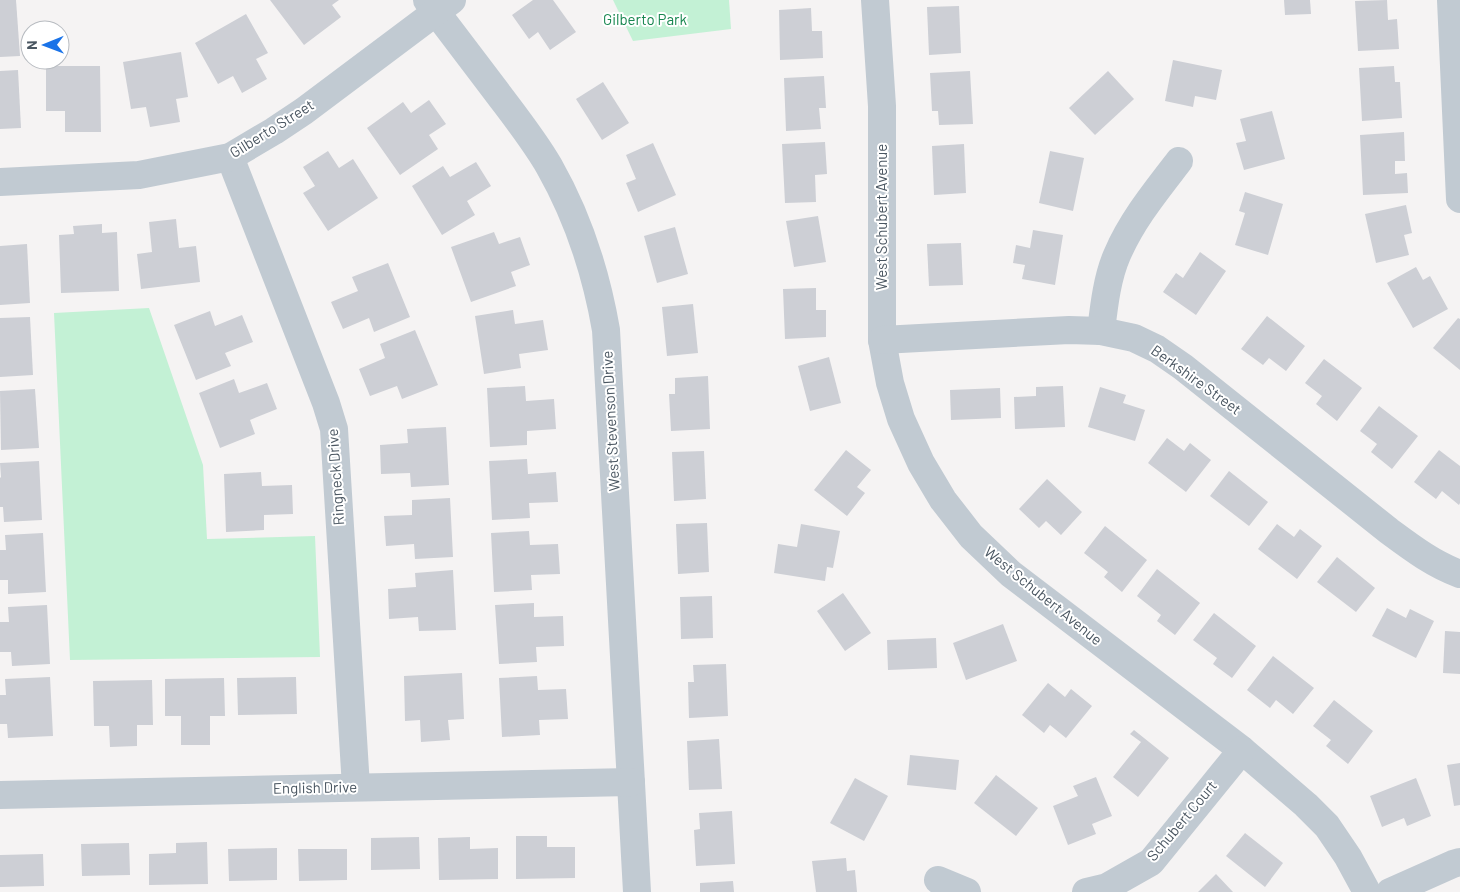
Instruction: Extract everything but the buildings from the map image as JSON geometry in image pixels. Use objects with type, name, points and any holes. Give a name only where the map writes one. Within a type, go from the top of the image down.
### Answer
[{"type":"street","name":"West Schubert Avenue","points":[[875,0],[882,106],[882,340],[890,382],[901,419],[921,463],[943,500],[971,536],[1011,574],[1242,750],[1306,805],[1327,826],[1348,857],[1367,892]]},
{"type":"street","points":[[1451,0],[1460,199]]},
{"type":"street","name":"Gilberto Street","points":[[0,182],[139,175],[230,157],[304,111],[438,4]]},
{"type":"street","name":"West Stevenson Drive","points":[[438,4],[548,164],[560,186],[590,259],[606,330],[637,892]]},
{"type":"street","name":"Ringneck Drive","points":[[230,157],[322,393],[334,429],[356,787]]},
{"type":"street","points":[[1101,331],[1104,299],[1117,255],[1142,208],[1179,161]]},
{"type":"street","name":"Berkshire Street","points":[[882,340],[1069,330],[1101,331],[1134,338],[1157,349],[1183,367],[1389,531],[1444,568],[1460,574]]},
{"type":"street","name":"Schubert Court","points":[[1086,892],[1107,887],[1151,862],[1242,750]]},
{"type":"street","name":"English Drive","points":[[0,795],[631,782]]},
{"type":"street","points":[[1390,892],[1460,862]]},
{"type":"street","points":[[938,880],[968,892]]},
{"type":"green space","name":"Gilberto Park","points":[[613,0],[729,0],[731,29],[633,41]]},
{"type":"green space","points":[[149,308],[203,465],[207,539],[315,536],[320,657],[70,660],[54,313]]}]
